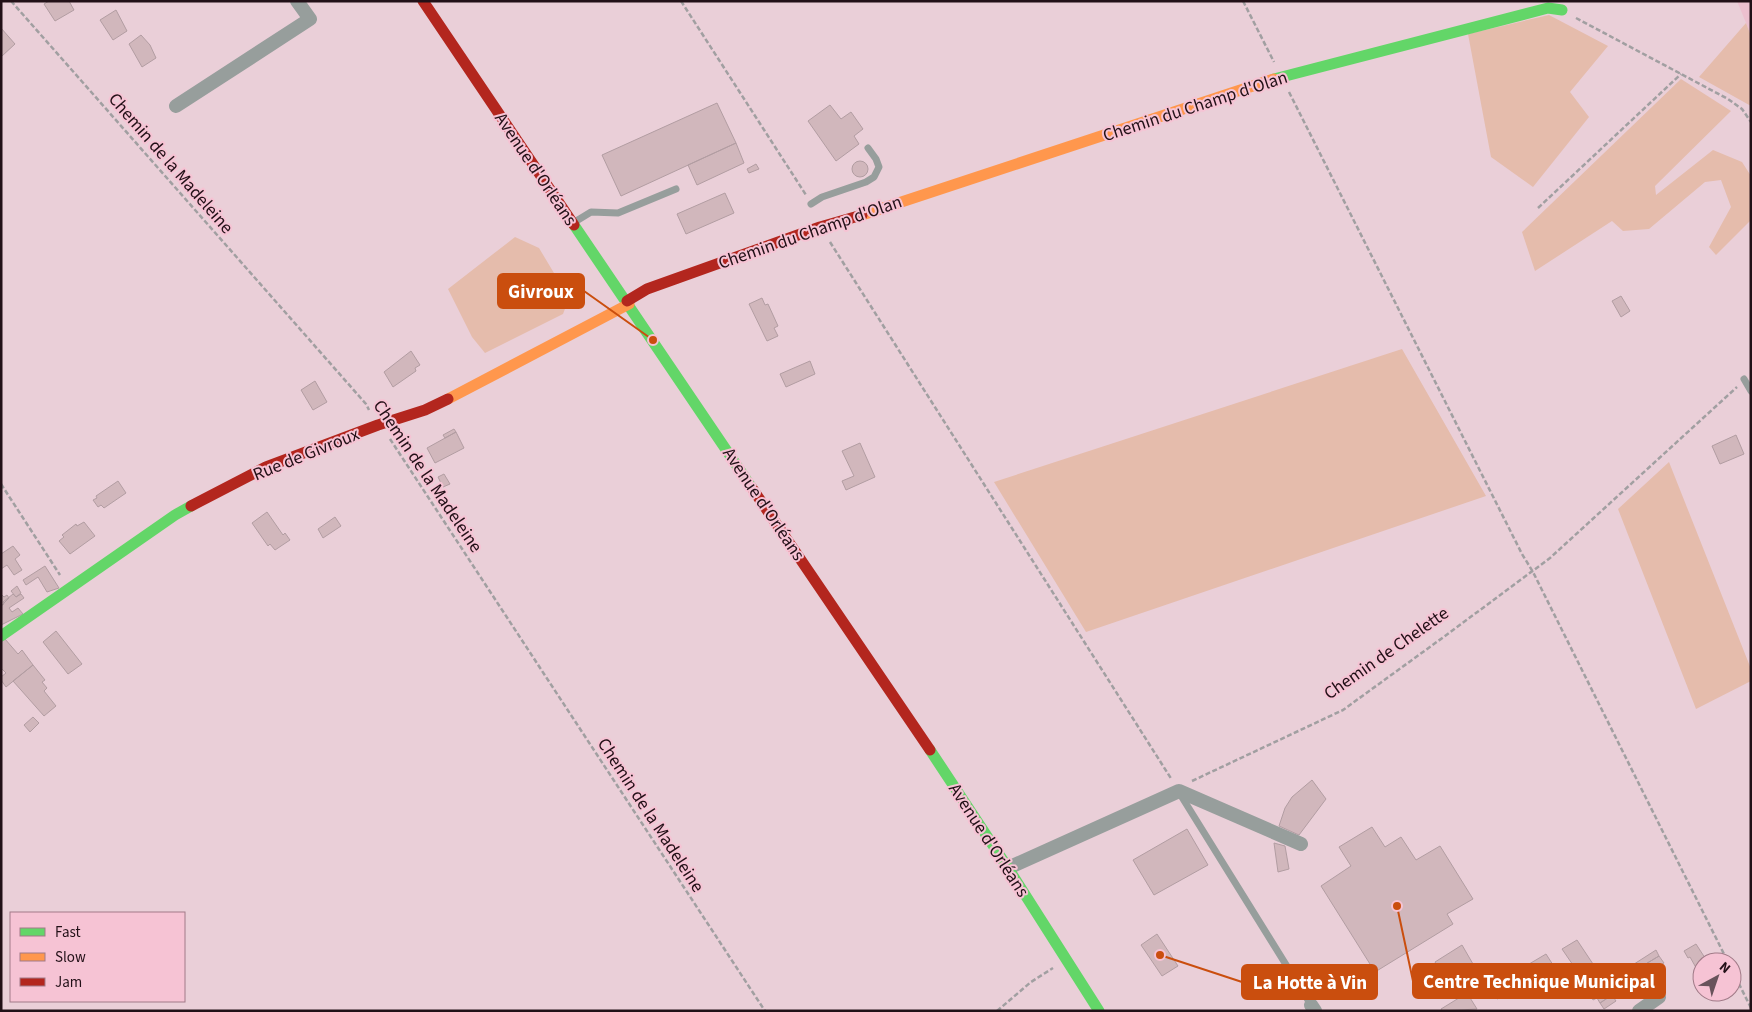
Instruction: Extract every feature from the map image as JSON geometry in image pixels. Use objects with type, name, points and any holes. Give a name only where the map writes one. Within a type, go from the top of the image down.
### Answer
[{"type":"street","points":[[176,106],[310,19],[297,1]]},
{"type":"street","name":"Avenue d'Orléans","points":[[423,1],[628,302],[1008,868],[1098,1011]]},
{"type":"street","name":"Chemin du Champ d'Olan","points":[[628,302],[646,289],[820,227],[1282,77],[1548,8],[1562,10]]},
{"type":"street","name":"Rue de Givroux","points":[[1,636],[175,515],[191,506],[266,467],[378,425],[425,410],[457,395],[628,302]]},
{"type":"street","points":[[1008,868],[1179,791],[1301,844]]},
{"type":"street","points":[[1639,1011],[1659,997]]},
{"type":"lane","points":[[811,204],[822,197],[866,182],[874,177],[879,167],[868,148]]},
{"type":"lane","points":[[573,223],[591,212],[618,213],[676,189]]},
{"type":"lane","points":[[1744,380],[1751,391]]},
{"type":"lane","points":[[1179,791],[1313,1008]]},
{"type":"path","name":"Chemin de la Madeleine","points":[[11,1],[366,404],[378,425],[393,442],[765,1011]]},
{"type":"path","points":[[681,1],[811,204]]},
{"type":"path","points":[[1243,1],[1522,554],[1533,572],[1723,952]]},
{"type":"path","points":[[1562,10],[1728,99],[1742,109],[1751,122]]},
{"type":"path","points":[[1538,208],[1681,74]]},
{"type":"path","points":[[820,227],[1179,791]]},
{"type":"path","name":"Chemin de Chelette","points":[[1179,791],[1192,781],[1343,710],[1533,572],[1734,389]]},
{"type":"path","points":[[1,484],[69,589]]},
{"type":"path","points":[[997,1011],[1031,982],[1067,960]]},
{"type":"path","points":[[1742,990],[1751,1008]]},
{"type":"shaded area","points":[[1737,1],[1751,1],[1751,36],[1746,23]]},
{"type":"shaded area","points":[[1549,15],[1608,46],[1570,92],[1589,117],[1533,187],[1491,157],[1468,34]]},
{"type":"shaded area","points":[[1746,23],[1751,36],[1751,106],[1699,77]]},
{"type":"shaded area","points":[[1681,79],[1731,111],[1655,186],[1656,195],[1713,150],[1742,162],[1751,176],[1751,220],[1716,255],[1709,247],[1731,207],[1721,180],[1705,182],[1649,229],[1623,231],[1612,221],[1535,271],[1522,232]]},
{"type":"shaded area","points":[[515,237],[539,248],[569,298],[563,314],[485,353],[472,337],[448,289]]},
{"type":"shaded area","points":[[1402,349],[1486,496],[1086,632],[994,482]]},
{"type":"shaded area","points":[[1669,462],[1751,669],[1751,681],[1696,709],[1618,509]]},
{"type":"building","points":[[49,1],[69,1],[74,10],[55,21],[44,4]]},
{"type":"building","points":[[116,10],[127,31],[113,40],[100,20]]},
{"type":"building","points":[[1,28],[15,44],[2,56],[1,55]]},
{"type":"building","points":[[141,35],[150,45],[156,58],[142,67],[129,44]]},
{"type":"building","points":[[717,103],[736,143],[621,196],[602,155]]},
{"type":"building","points":[[830,105],[841,119],[851,112],[863,129],[854,136],[859,144],[836,161],[808,121]]},
{"type":"building","points":[[736,143],[744,163],[697,185],[688,165]]},
{"type":"building","points":[[860,161],[866,163],[868,169],[866,175],[860,177],[854,175],[852,169],[854,163]]},
{"type":"building","points":[[756,164],[759,169],[749,173],[747,169]]},
{"type":"building","points":[[725,193],[734,213],[686,234],[677,214]]},
{"type":"building","points":[[1621,296],[1630,311],[1621,317],[1612,301]]},
{"type":"building","points":[[762,298],[765,305],[768,304],[778,326],[774,328],[778,336],[767,341],[749,304]]},
{"type":"building","points":[[411,351],[420,365],[415,368],[416,371],[393,387],[384,372]]},
{"type":"building","points":[[810,361],[815,374],[786,387],[780,374]]},
{"type":"building","points":[[315,381],[327,402],[313,410],[301,390]]},
{"type":"building","points":[[454,429],[456,432],[445,438],[443,435]]},
{"type":"building","points":[[456,432],[464,448],[435,463],[427,448]]},
{"type":"building","points":[[1736,435],[1744,454],[1720,464],[1712,446]]},
{"type":"building","points":[[860,443],[875,477],[846,490],[842,481],[854,476],[842,451]]},
{"type":"building","points":[[444,474],[450,484],[443,487],[438,477]]},
{"type":"building","points":[[118,481],[126,493],[104,508],[101,505],[98,507],[93,500],[97,498],[96,496]]},
{"type":"building","points":[[267,512],[283,535],[285,533],[290,540],[275,550],[270,544],[268,546],[252,523]]},
{"type":"building","points":[[335,517],[341,526],[323,538],[318,529]]},
{"type":"building","points":[[84,522],[95,536],[70,554],[59,541],[64,537],[62,535],[76,524],[77,526]]},
{"type":"building","points":[[13,546],[20,555],[15,559],[22,570],[14,575],[7,565],[1,569],[1,554]]},
{"type":"building","points":[[45,566],[59,588],[47,592],[38,577],[26,585],[23,580]]},
{"type":"building","points":[[17,586],[21,593],[16,597],[11,591]]},
{"type":"building","points":[[1,594],[4,597],[7,595],[9,598],[1,606]]},
{"type":"building","points":[[13,594],[16,597],[21,594],[24,598],[9,608],[12,612],[18,608],[23,614],[1,625],[1,606]]},
{"type":"building","points":[[56,631],[82,664],[68,674],[43,642]]},
{"type":"building","points":[[5,639],[18,654],[22,650],[33,665],[6,687],[1,680],[1,677],[6,673],[1,668],[1,642]]},
{"type":"building","points":[[33,665],[45,680],[42,682],[47,688],[44,691],[56,706],[44,716],[13,681]]},
{"type":"building","points":[[33,717],[39,723],[30,732],[24,725]]},
{"type":"building","points":[[1312,780],[1326,799],[1299,835],[1279,826],[1285,808],[1292,797]]},
{"type":"building","points":[[1372,827],[1385,847],[1401,837],[1416,860],[1440,846],[1473,899],[1447,914],[1453,924],[1375,972],[1321,886],[1351,866],[1339,847]]},
{"type":"building","points":[[1187,829],[1208,865],[1154,895],[1133,860]]},
{"type":"building","points":[[1274,843],[1285,846],[1289,869],[1278,872]]},
{"type":"building","points":[[1157,934],[1178,966],[1162,976],[1141,945]]},
{"type":"building","points":[[1577,940],[1593,964],[1580,972],[1562,949]]},
{"type":"building","points":[[1696,944],[1701,952],[1692,952],[1692,961],[1684,951]]},
{"type":"building","points":[[1462,945],[1473,964],[1445,980],[1435,962]]},
{"type":"building","points":[[1656,950],[1659,956],[1634,971],[1631,966]]},
{"type":"building","points":[[1546,954],[1555,968],[1527,983],[1519,970]]},
{"type":"building","points":[[1659,956],[1664,963],[1639,979],[1634,971]]},
{"type":"building","points":[[1510,968],[1519,983],[1497,999],[1487,982]]},
{"type":"building","points":[[1608,987],[1612,995],[1600,1003],[1597,998],[1593,1000],[1592,998]]},
{"type":"building","points":[[1467,993],[1477,1009],[1442,1011],[1441,1009]]},
{"type":"building","points":[[1612,995],[1616,1001],[1604,1009],[1600,1003]]},
{"type":"traffic: fast","points":[[1274,79],[1548,8],[1562,10]]},
{"type":"traffic: fast","points":[[574,225],[752,488]]},
{"type":"traffic: fast","points":[[1,636],[175,515],[191,506]]},
{"type":"traffic: fast","points":[[930,750],[1099,1011]]},
{"type":"traffic: slow","points":[[862,215],[1274,79]]},
{"type":"traffic: slow","points":[[448,399],[629,304]]},
{"type":"traffic: jam","points":[[423,1],[574,225]]},
{"type":"traffic: jam","points":[[627,301],[647,289],[820,227],[862,215]]},
{"type":"traffic: jam","points":[[191,506],[266,467],[378,425],[425,410],[448,399]]},
{"type":"traffic: jam","points":[[752,488],[930,750]]},
{"type":"place","name":"Givroux","points":[[653,340]]},
{"type":"place","name":"Centre Technique Municipal","points":[[1397,906]]},
{"type":"place","name":"La Hotte à Vin","points":[[1160,955]]}]
